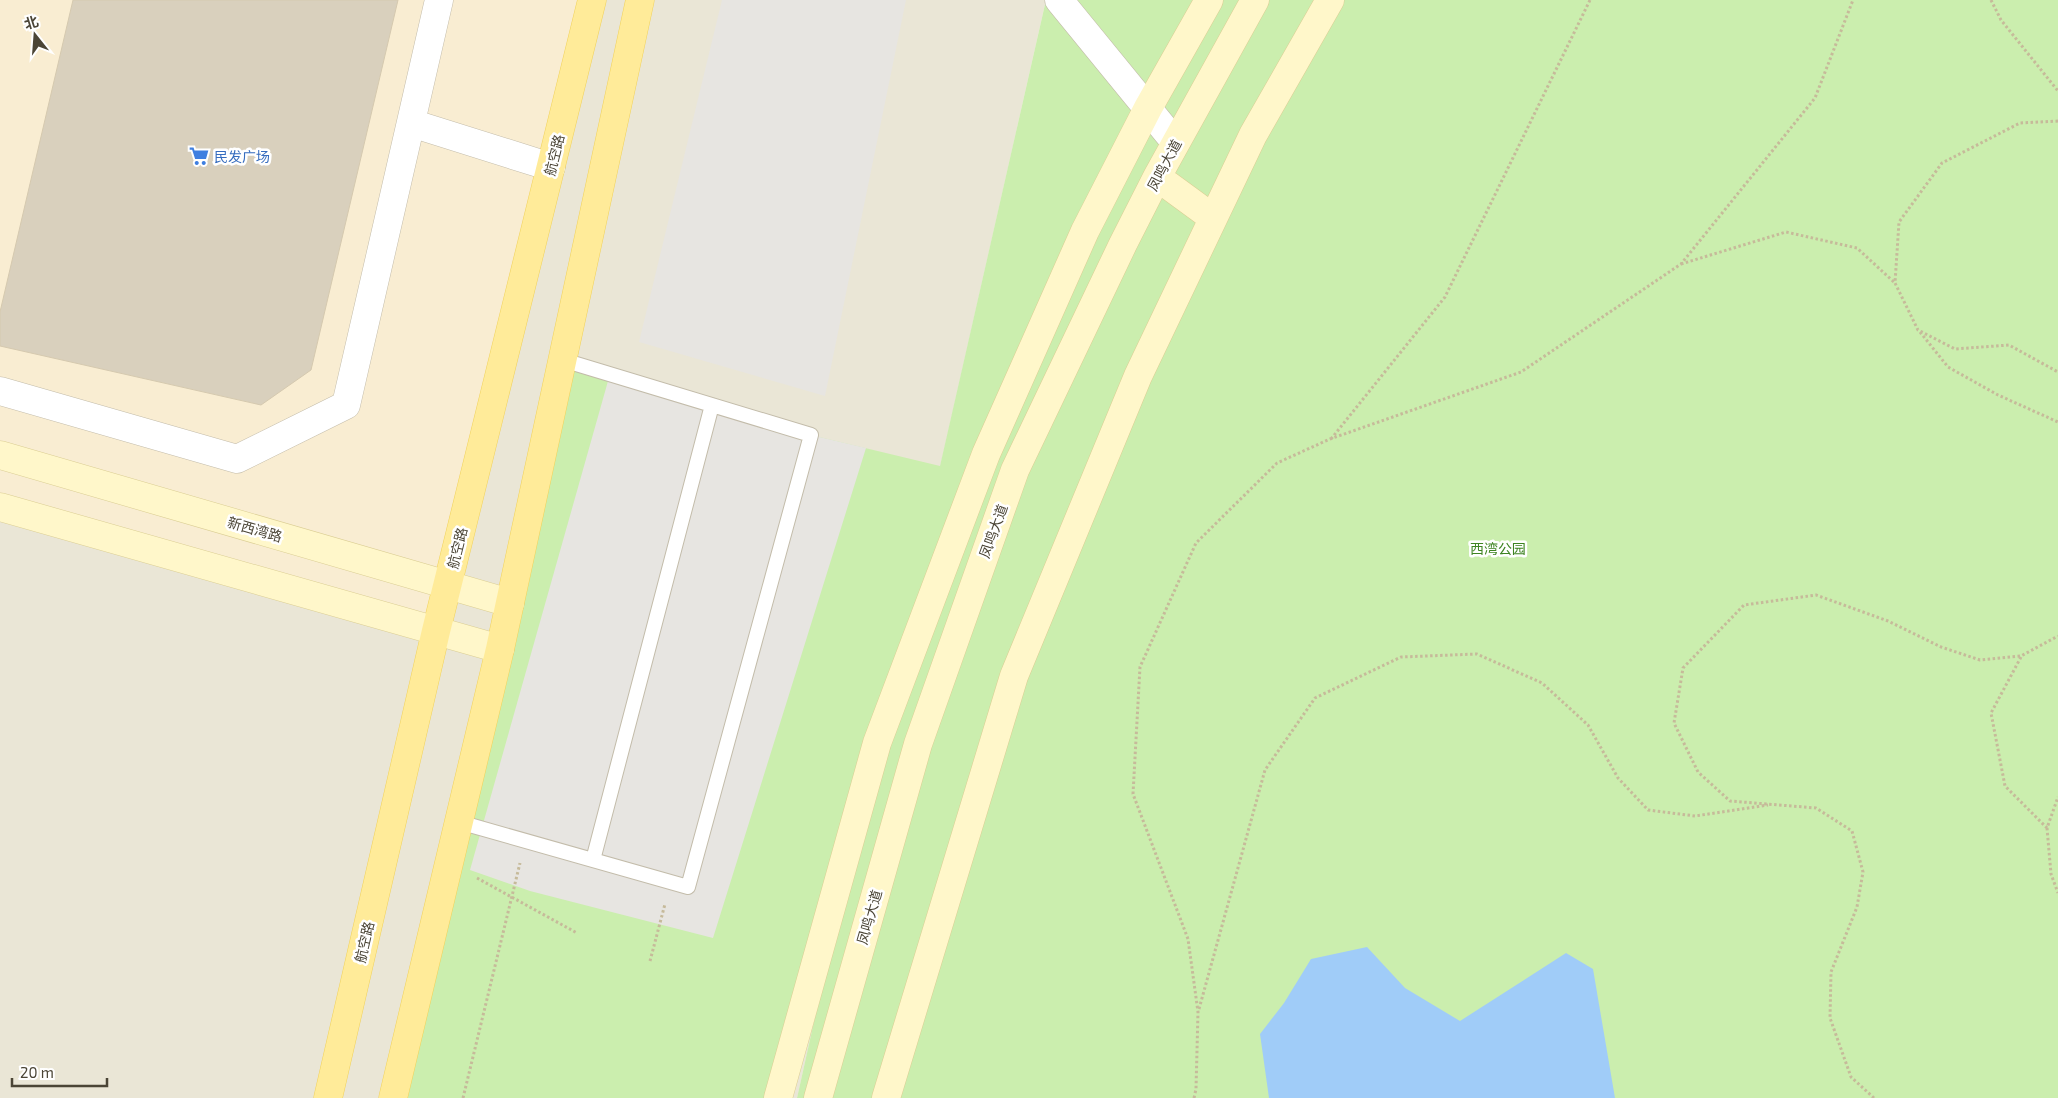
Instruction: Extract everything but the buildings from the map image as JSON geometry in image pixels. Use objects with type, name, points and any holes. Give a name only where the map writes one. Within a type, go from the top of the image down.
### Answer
[{"type":"main road","name":"航空路","points":[[328,1098],[436,631],[592,0]]},
{"type":"main road","points":[[393,1098],[500,649],[640,0]]},
{"type":"main road","points":[[778,1098],[877,743],[986,454],[1085,231],[1148,108],[1209,0]]},
{"type":"main road","name":"凤鸣大道","points":[[818,1098],[918,744],[1015,470],[1157,177],[1255,0]]},
{"type":"main road","points":[[886,1098],[1014,676],[1138,376],[1253,135],[1330,0]]},
{"type":"main road","points":[[1157,177],[1213,218]]},
{"type":"main road","name":"新西湾路","points":[[0,455],[510,604]]},
{"type":"main road","points":[[0,507],[500,649]]},
{"type":"street","points":[[0,390],[237,459],[346,405],[439,0]]},
{"type":"street","points":[[1059,0],[1175,142]]},
{"type":"street","points":[[411,123],[551,167]]},
{"type":"lane","points":[[459,822],[688,887],[811,435],[563,360]]},
{"type":"lane","points":[[593,860],[712,405]]},
{"type":"path","points":[[1330,439],[1445,297],[1590,0]]},
{"type":"path","points":[[1194,1098],[1196,1089],[1198,1012],[1188,939],[1133,794],[1140,667],[1196,543],[1277,463],[1330,439],[1521,372],[1681,264],[1815,98],[1853,0]]},
{"type":"path","points":[[1991,0],[2001,20],[2058,91]]},
{"type":"path","points":[[1895,283],[1899,222],[1942,163],[2020,123],[2058,121]]},
{"type":"path","points":[[1681,264],[1786,232],[1857,248],[1895,283],[1918,330],[1948,367],[1998,395],[2058,422]]},
{"type":"path","points":[[1918,330],[1955,349],[2009,346],[2058,372]]},
{"type":"path","points":[[1874,1098],[1851,1077],[1830,1018],[1831,972],[1857,907],[1863,872],[1852,831],[1816,808],[1730,801],[1698,772],[1674,723],[1684,668],[1744,605],[1816,594],[1888,621],[1940,648],[1980,660],[2021,656],[2058,636]]},
{"type":"path","points":[[1198,1012],[1265,770],[1316,698],[1401,657],[1477,654],[1542,683],[1588,725],[1618,778],[1648,810],[1694,816],[1776,804]]},
{"type":"path","points":[[2021,656],[1991,712],[2006,786],[2047,828]]},
{"type":"path","points":[[2058,797],[2047,828],[2051,874],[2058,893]]},
{"type":"path","points":[[463,1098],[526,841]]},
{"type":"path","points":[[449,863],[577,934]]},
{"type":"path","points":[[650,961],[670,882]]},
{"type":"shaded area","points":[[0,0],[1046,0],[797,1098],[0,1098]]},
{"type":"shaded area","points":[[0,0],[592,0],[436,631],[0,507]]},
{"type":"shaded area","points":[[722,0],[906,0],[825,396],[639,342]]},
{"type":"shaded area","points":[[610,374],[811,435],[866,448],[713,938],[530,891],[470,870]]},
{"type":"green space","name":"西湾公园","points":[[1046,0],[2058,0],[2058,1098],[797,1098],[873,757],[778,1098],[391,1098],[563,360],[811,435],[940,466]]},
{"type":"water","points":[[1367,947],[1405,988],[1460,1021],[1566,953],[1593,969],[1615,1098],[1269,1098],[1260,1034],[1284,1003],[1311,959]]},
{"type":"place","name":"民发广场","points":[[199,156]]}]
